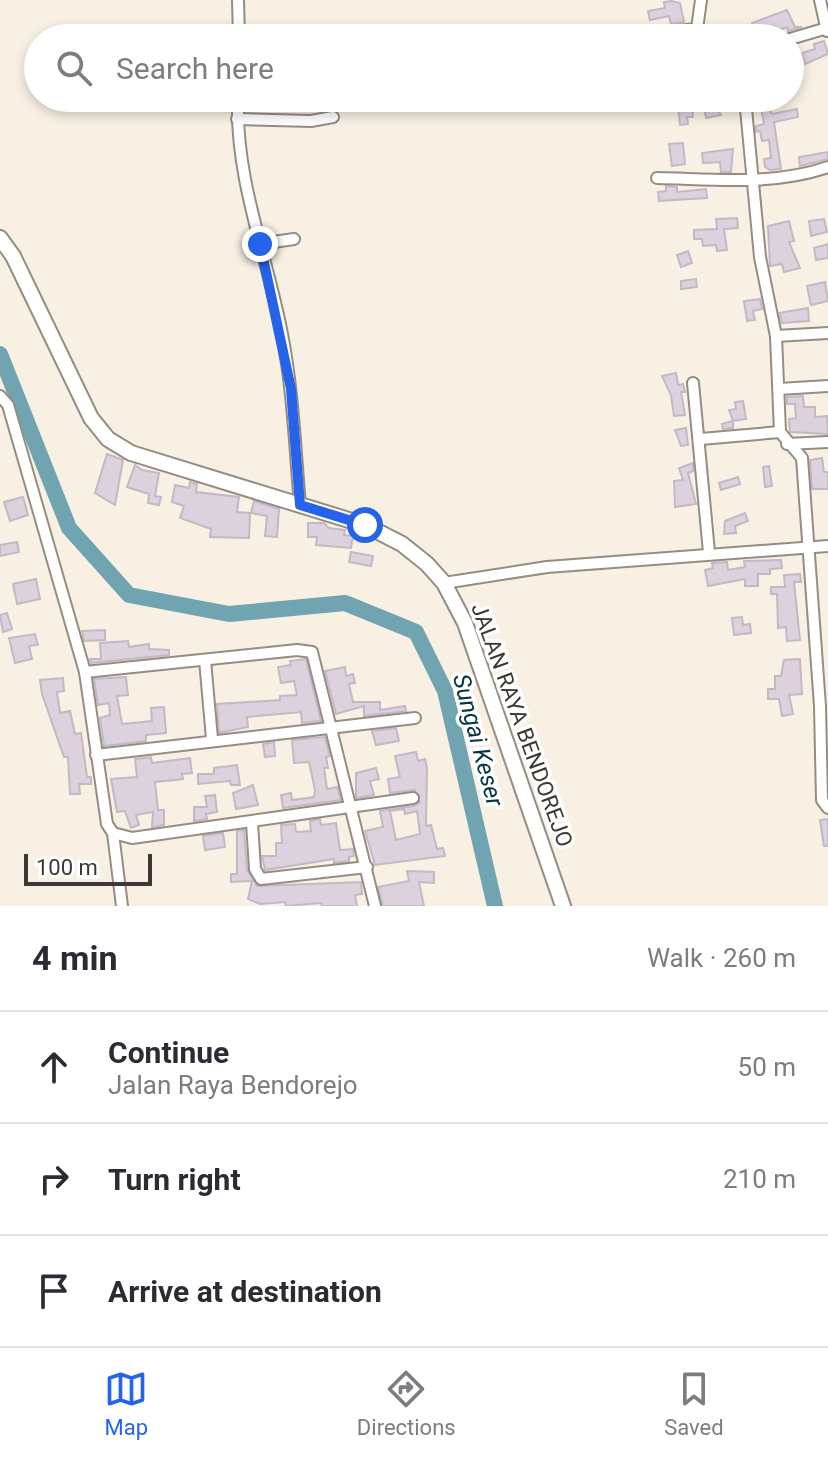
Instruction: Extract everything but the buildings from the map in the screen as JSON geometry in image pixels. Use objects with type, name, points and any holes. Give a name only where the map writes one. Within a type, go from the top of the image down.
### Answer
[{"type":"main road","name":"JALAN RAYA BENDOREJO","points":[[0,238],[13,256],[91,418],[108,439],[131,453],[365,525],[402,544],[444,583],[465,623],[563,906]]},
{"type":"street","points":[[238,0],[239,24]]},
{"type":"street","points":[[698,24],[701,0]]},
{"type":"street","points":[[804,36],[827,31],[820,0]]},
{"type":"street","points":[[237,112],[249,200],[279,319],[291,389],[300,505]]},
{"type":"street","points":[[747,112],[760,257],[776,336],[780,432],[787,444],[802,458],[824,706],[822,800],[828,808]]},
{"type":"street","points":[[237,119],[311,121],[333,117]]},
{"type":"street","points":[[657,178],[755,180],[809,174],[828,167]]},
{"type":"street","points":[[260,244],[294,239]]},
{"type":"street","points":[[776,336],[828,333]]},
{"type":"street","points":[[693,383],[701,439],[709,552]]},
{"type":"street","points":[[779,389],[828,386]]},
{"type":"street","points":[[0,396],[8,405],[85,672],[107,824],[113,833],[122,906]]},
{"type":"street","points":[[701,439],[780,432]]},
{"type":"street","points":[[787,444],[828,442]]},
{"type":"street","points":[[444,583],[547,567],[709,552],[828,546]]},
{"type":"street","points":[[85,672],[297,650],[312,652],[375,906]]},
{"type":"street","points":[[205,660],[212,739]]},
{"type":"street","points":[[96,755],[212,739],[415,718]]},
{"type":"street","points":[[113,833],[132,838],[413,798]]},
{"type":"street","points":[[252,823],[255,869],[261,879],[367,867]]},
{"type":"waterway","name":"Sungai Keser","points":[[0,354],[69,528],[129,595],[229,614],[345,603],[416,632],[445,691],[495,906]]},
{"type":"route","points":[[260,244],[282,334],[291,389],[300,505],[365,525]]}]
